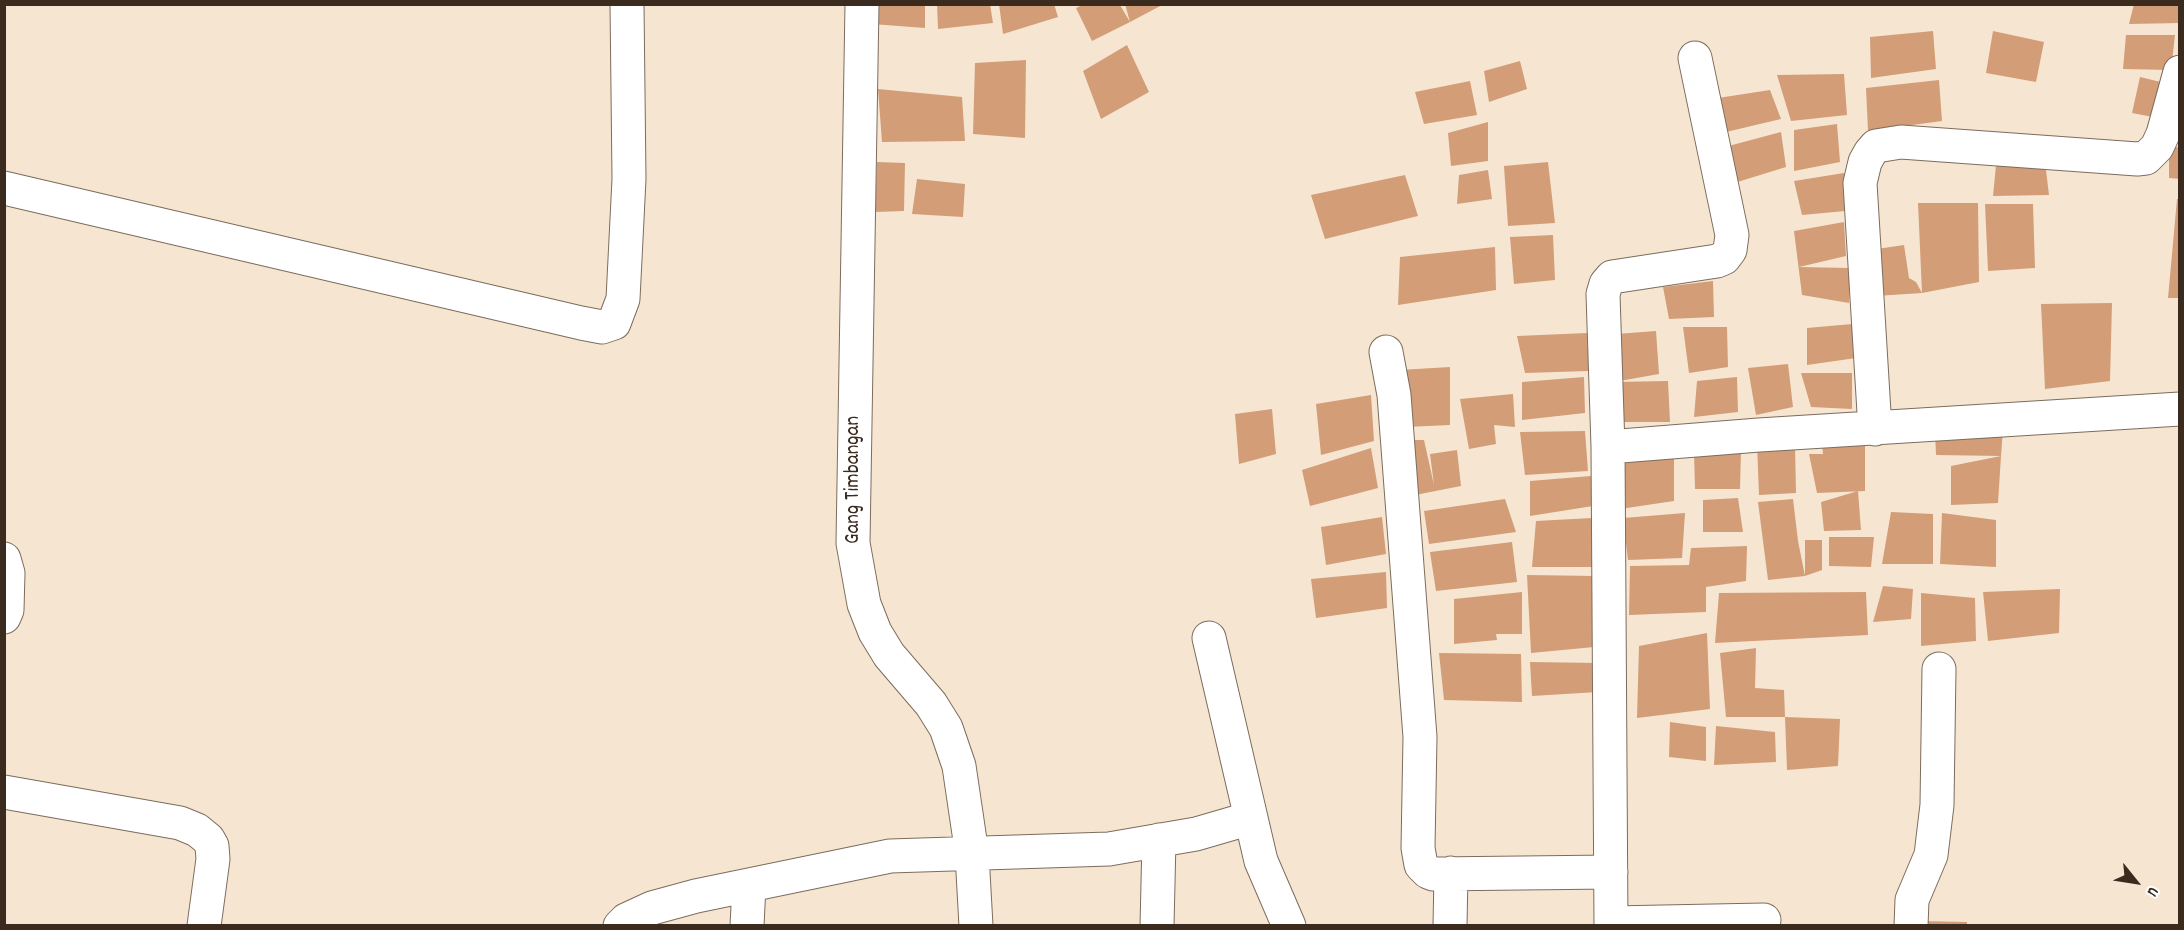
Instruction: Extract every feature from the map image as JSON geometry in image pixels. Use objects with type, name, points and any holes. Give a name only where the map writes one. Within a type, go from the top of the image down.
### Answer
[{"type":"street","points":[[4,188],[581,323],[608,326],[619,314],[623,300],[629,179],[627,4]]},
{"type":"street","name":"Gang Timbangan","points":[[862,4],[853,543],[864,604],[875,632],[889,655],[931,704],[946,728],[959,766],[972,854],[976,926]]},
{"type":"street","points":[[1695,58],[1732,235],[1731,245],[1724,258],[1717,261],[1612,278],[1606,284],[1603,294],[1608,447],[1611,924],[1764,920]]},
{"type":"street","points":[[1875,429],[1860,183],[1865,162],[1870,153],[1876,146],[1901,142],[2146,158],[2157,147],[2163,134],[2180,72]]},
{"type":"street","points":[[1386,352],[1394,395],[1420,737],[1418,848],[1421,865],[1433,874],[1611,872]]},
{"type":"street","points":[[1608,447],[1759,435],[2180,409]]},
{"type":"street","points":[[4,559],[8,573],[7,610],[4,617]]},
{"type":"street","points":[[1209,638],[1261,861],[1289,926]]},
{"type":"street","points":[[1911,926],[1912,900],[1931,855],[1937,805],[1939,669]]},
{"type":"street","points":[[4,792],[180,823],[197,830],[208,839],[212,846],[213,860],[204,926]]},
{"type":"street","points":[[620,926],[626,920],[652,908],[696,896],[890,856],[1109,849],[1196,834],[1251,818]]},
{"type":"street","points":[[1157,926],[1159,840]]},
{"type":"street","points":[[1450,926],[1451,873]]},
{"type":"street","points":[[747,926],[749,885]]},
{"type":"building","points":[[872,4],[925,4],[925,28],[872,24]]},
{"type":"building","points":[[937,4],[990,4],[993,23],[938,29]]},
{"type":"building","points":[[999,4],[1054,4],[1058,17],[1003,34]]},
{"type":"building","points":[[1125,4],[1164,4],[1130,22]]},
{"type":"building","points":[[2134,4],[2180,4],[2180,23],[2129,24]]},
{"type":"building","points":[[1082,5],[1120,5],[1130,22],[1092,41],[1076,8]]},
{"type":"building","points":[[1933,31],[1936,69],[1871,78],[1870,37]]},
{"type":"building","points":[[1993,31],[2044,42],[2036,82],[1986,73]]},
{"type":"building","points":[[2126,35],[2175,35],[2171,70],[2123,69]]},
{"type":"building","points":[[1127,45],[1149,92],[1101,119],[1083,71]]},
{"type":"building","points":[[1026,60],[1025,138],[973,134],[975,63]]},
{"type":"building","points":[[1520,61],[1527,89],[1489,102],[1484,71]]},
{"type":"building","points":[[1844,74],[1847,115],[1791,121],[1777,75]]},
{"type":"building","points":[[2140,77],[2165,83],[2158,118],[2132,113]]},
{"type":"building","points":[[1939,80],[1942,121],[1868,131],[1866,88]]},
{"type":"building","points":[[1470,81],[1477,115],[1424,124],[1415,92]]},
{"type":"building","points":[[878,89],[962,97],[965,141],[882,142]]},
{"type":"building","points":[[1770,90],[1781,119],[1726,132],[1718,98]]},
{"type":"building","points":[[1488,122],[1488,161],[1451,166],[1448,133]]},
{"type":"building","points":[[1837,124],[1840,162],[1794,171],[1794,130]]},
{"type":"building","points":[[1781,132],[1786,167],[1731,184],[1721,148]]},
{"type":"building","points":[[2180,147],[2180,179],[2169,178],[2169,148]]},
{"type":"building","points":[[1997,155],[2045,162],[2049,195],[1993,196]]},
{"type":"building","points":[[877,162],[905,163],[904,211],[875,212]]},
{"type":"building","points":[[1548,162],[1555,223],[1508,226],[1504,166]]},
{"type":"building","points":[[1488,170],[1492,199],[1457,204],[1459,175]]},
{"type":"building","points":[[1844,173],[1845,211],[1802,215],[1794,181]]},
{"type":"building","points":[[1405,175],[1418,216],[1325,239],[1311,195]]},
{"type":"building","points":[[917,179],[965,184],[963,217],[912,214]]},
{"type":"building","points":[[2177,199],[2180,199],[2180,298],[2168,298]]},
{"type":"building","points":[[1918,203],[1978,203],[1979,282],[1922,293]]},
{"type":"building","points":[[1985,204],[2033,204],[2035,268],[1988,271]]},
{"type":"building","points":[[1844,222],[1846,256],[1799,267],[1850,268],[1849,303],[1802,295],[1794,231]]},
{"type":"building","points":[[1553,235],[1555,280],[1514,284],[1510,237]]},
{"type":"building","points":[[1904,245],[1909,278],[1916,282],[1922,293],[1876,296],[1870,250]]},
{"type":"building","points":[[1495,247],[1496,290],[1398,305],[1400,257]]},
{"type":"building","points":[[1713,281],[1714,317],[1669,319],[1663,287]]},
{"type":"building","points":[[2112,303],[2110,381],[2045,389],[2041,304]]},
{"type":"building","points":[[1852,324],[1856,358],[1807,365],[1807,328]]},
{"type":"building","points":[[1683,327],[1727,327],[1728,367],[1689,373]]},
{"type":"building","points":[[1656,331],[1659,374],[1614,382],[1616,334]]},
{"type":"building","points":[[1587,333],[1589,371],[1525,373],[1517,336]]},
{"type":"building","points":[[1788,364],[1793,407],[1756,415],[1748,368]]},
{"type":"building","points":[[1450,367],[1450,425],[1406,427],[1399,370]]},
{"type":"building","points":[[1801,373],[1852,373],[1852,409],[1811,407]]},
{"type":"building","points":[[1584,377],[1585,413],[1522,420],[1522,382]]},
{"type":"building","points":[[1737,377],[1738,412],[1694,417],[1697,381]]},
{"type":"building","points":[[1668,381],[1670,422],[1617,422],[1614,382]]},
{"type":"building","points":[[1513,394],[1515,427],[1494,425],[1496,444],[1469,449],[1460,399]]},
{"type":"building","points":[[1371,395],[1374,441],[1321,455],[1316,404]]},
{"type":"building","points":[[1272,409],[1276,454],[1239,464],[1235,414]]},
{"type":"building","points":[[2003,429],[2001,456],[1936,455],[1935,430]]},
{"type":"building","points":[[1585,431],[1588,471],[1525,475],[1520,432]]},
{"type":"building","points":[[1865,439],[1865,491],[1817,493],[1809,454],[1823,454],[1822,444]]},
{"type":"building","points":[[1403,440],[1424,440],[1434,485],[1430,454],[1457,450],[1461,486],[1410,496]]},
{"type":"building","points":[[1757,444],[1795,445],[1796,493],[1759,495]]},
{"type":"building","points":[[1371,448],[1378,488],[1310,506],[1302,470]]},
{"type":"building","points":[[1741,451],[1740,489],[1695,489],[1694,452]]},
{"type":"building","points":[[1674,455],[1674,501],[1620,509],[1616,459]]},
{"type":"building","points":[[2001,456],[1998,503],[1951,505],[1951,466]]},
{"type":"building","points":[[1591,476],[1593,506],[1530,516],[1530,481]]},
{"type":"building","points":[[1858,491],[1861,530],[1824,531],[1821,502]]},
{"type":"building","points":[[1738,498],[1743,532],[1703,532],[1703,500]]},
{"type":"building","points":[[1505,499],[1516,532],[1429,544],[1424,511]]},
{"type":"building","points":[[1793,499],[1805,576],[1768,580],[1758,502]]},
{"type":"building","points":[[1891,512],[1933,514],[1933,564],[1882,564]]},
{"type":"building","points":[[1685,513],[1682,558],[1628,560],[1623,518]]},
{"type":"building","points":[[1942,513],[1996,520],[1996,567],[1940,564]]},
{"type":"building","points":[[1382,517],[1386,554],[1326,565],[1321,527]]},
{"type":"building","points":[[1592,518],[1592,567],[1532,567],[1536,521]]},
{"type":"building","points":[[1829,537],[1874,537],[1871,567],[1829,566]]},
{"type":"building","points":[[1805,540],[1822,540],[1822,570],[1805,576]]},
{"type":"building","points":[[1512,542],[1517,582],[1436,591],[1430,552]]},
{"type":"building","points":[[1747,546],[1746,581],[1706,587],[1706,612],[1629,615],[1630,566],[1689,565],[1691,548]]},
{"type":"building","points":[[1386,572],[1387,608],[1316,618],[1311,579]]},
{"type":"building","points":[[1527,575],[1595,576],[1594,647],[1531,653]]},
{"type":"building","points":[[1883,586],[1913,589],[1911,619],[1873,622]]},
{"type":"building","points":[[2060,589],[2059,633],[1988,641],[1983,592]]},
{"type":"building","points":[[1522,592],[1522,634],[1496,634],[1497,640],[1454,644],[1454,599]]},
{"type":"building","points":[[1866,592],[1868,635],[1715,643],[1719,593]]},
{"type":"building","points":[[1921,593],[1975,598],[1976,641],[1921,646]]},
{"type":"building","points":[[1707,633],[1710,709],[1637,718],[1639,646]]},
{"type":"building","points":[[1756,648],[1755,688],[1784,690],[1785,717],[1726,717],[1720,653]]},
{"type":"building","points":[[1439,653],[1521,654],[1522,702],[1444,700]]},
{"type":"building","points":[[1530,662],[1600,663],[1598,692],[1532,696]]},
{"type":"building","points":[[1785,717],[1840,719],[1838,766],[1787,770]]},
{"type":"building","points":[[1670,722],[1706,727],[1706,761],[1669,757]]},
{"type":"building","points":[[1716,726],[1775,732],[1776,762],[1714,765]]},
{"type":"building","points":[[1920,921],[1967,922],[1967,926],[1920,926]]}]
